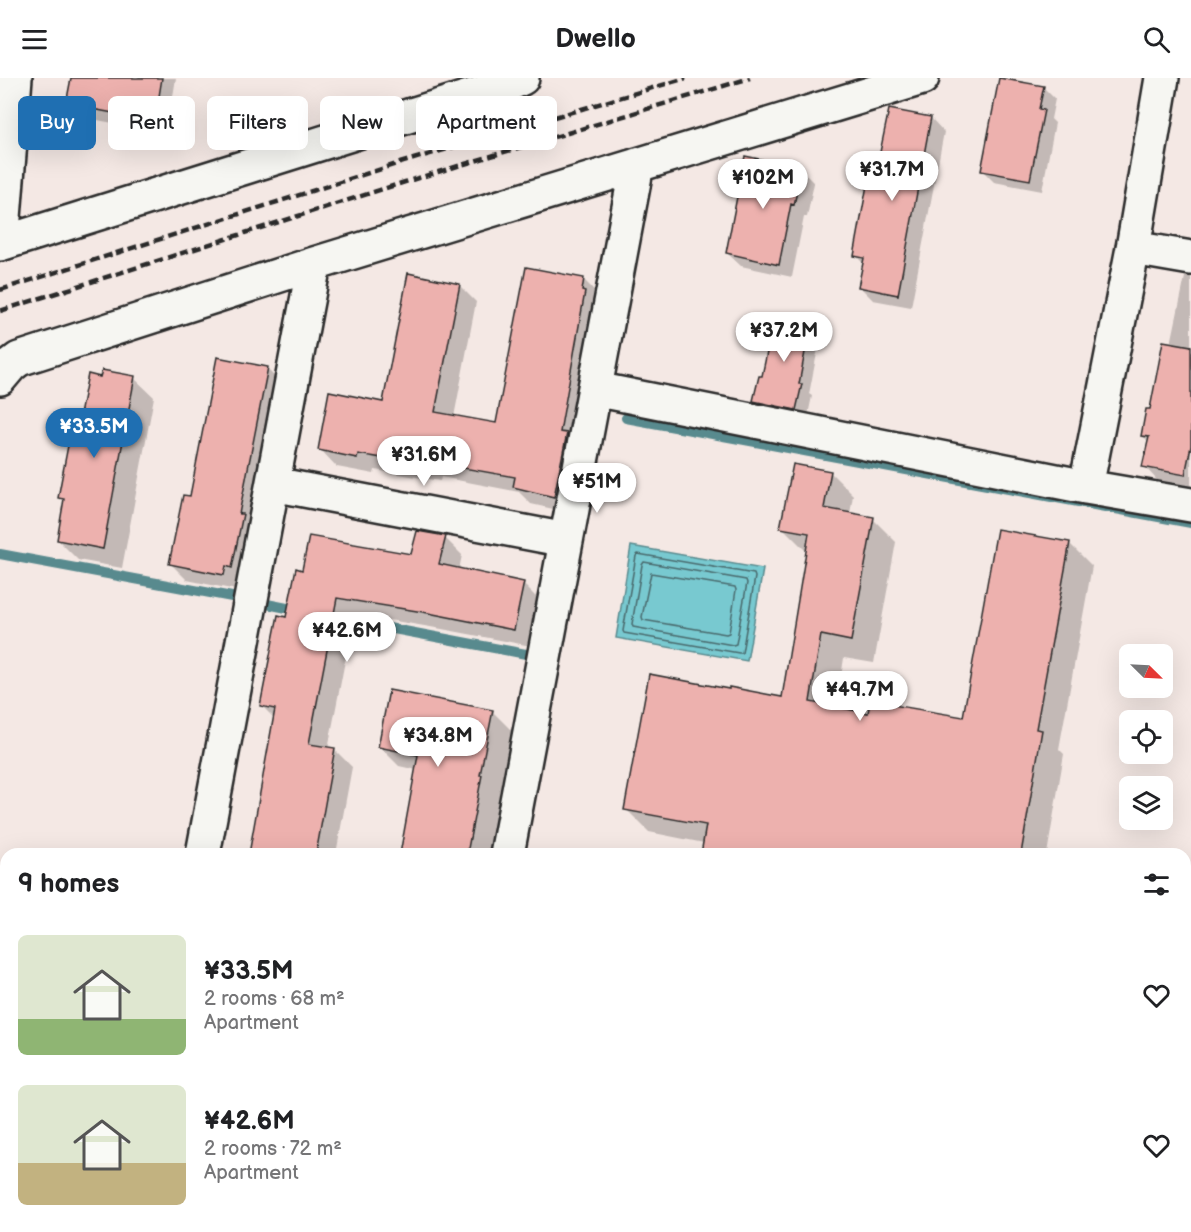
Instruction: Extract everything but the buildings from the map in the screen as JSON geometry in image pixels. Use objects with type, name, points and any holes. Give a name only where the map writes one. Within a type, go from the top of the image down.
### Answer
[{"type":"street","points":[[15,78],[1,243],[522,78]]},
{"type":"street","points":[[0,378],[19,359],[314,264],[922,78]]},
{"type":"street","points":[[1086,487],[1133,248],[1162,78]]},
{"type":"street","points":[[508,848],[637,165]]},
{"type":"street","points":[[1133,248],[1191,258]]},
{"type":"street","points":[[204,848],[314,264]]},
{"type":"street","points":[[595,389],[1086,487],[1191,505]]},
{"type":"street","points":[[273,484],[566,540]]},
{"type":"water","points":[[631,546],[763,569],[747,661],[616,638]]},
{"type":"waterway","points":[[626,418],[1191,523]]},
{"type":"waterway","points":[[0,554],[232,597]]},
{"type":"waterway","points":[[267,604],[302,611]]},
{"type":"waterway","points":[[320,615],[526,654]]},
{"type":"railway","points":[[0,290],[400,163],[686,78]]},
{"type":"railway","points":[[0,311],[405,182],[750,78]]}]
